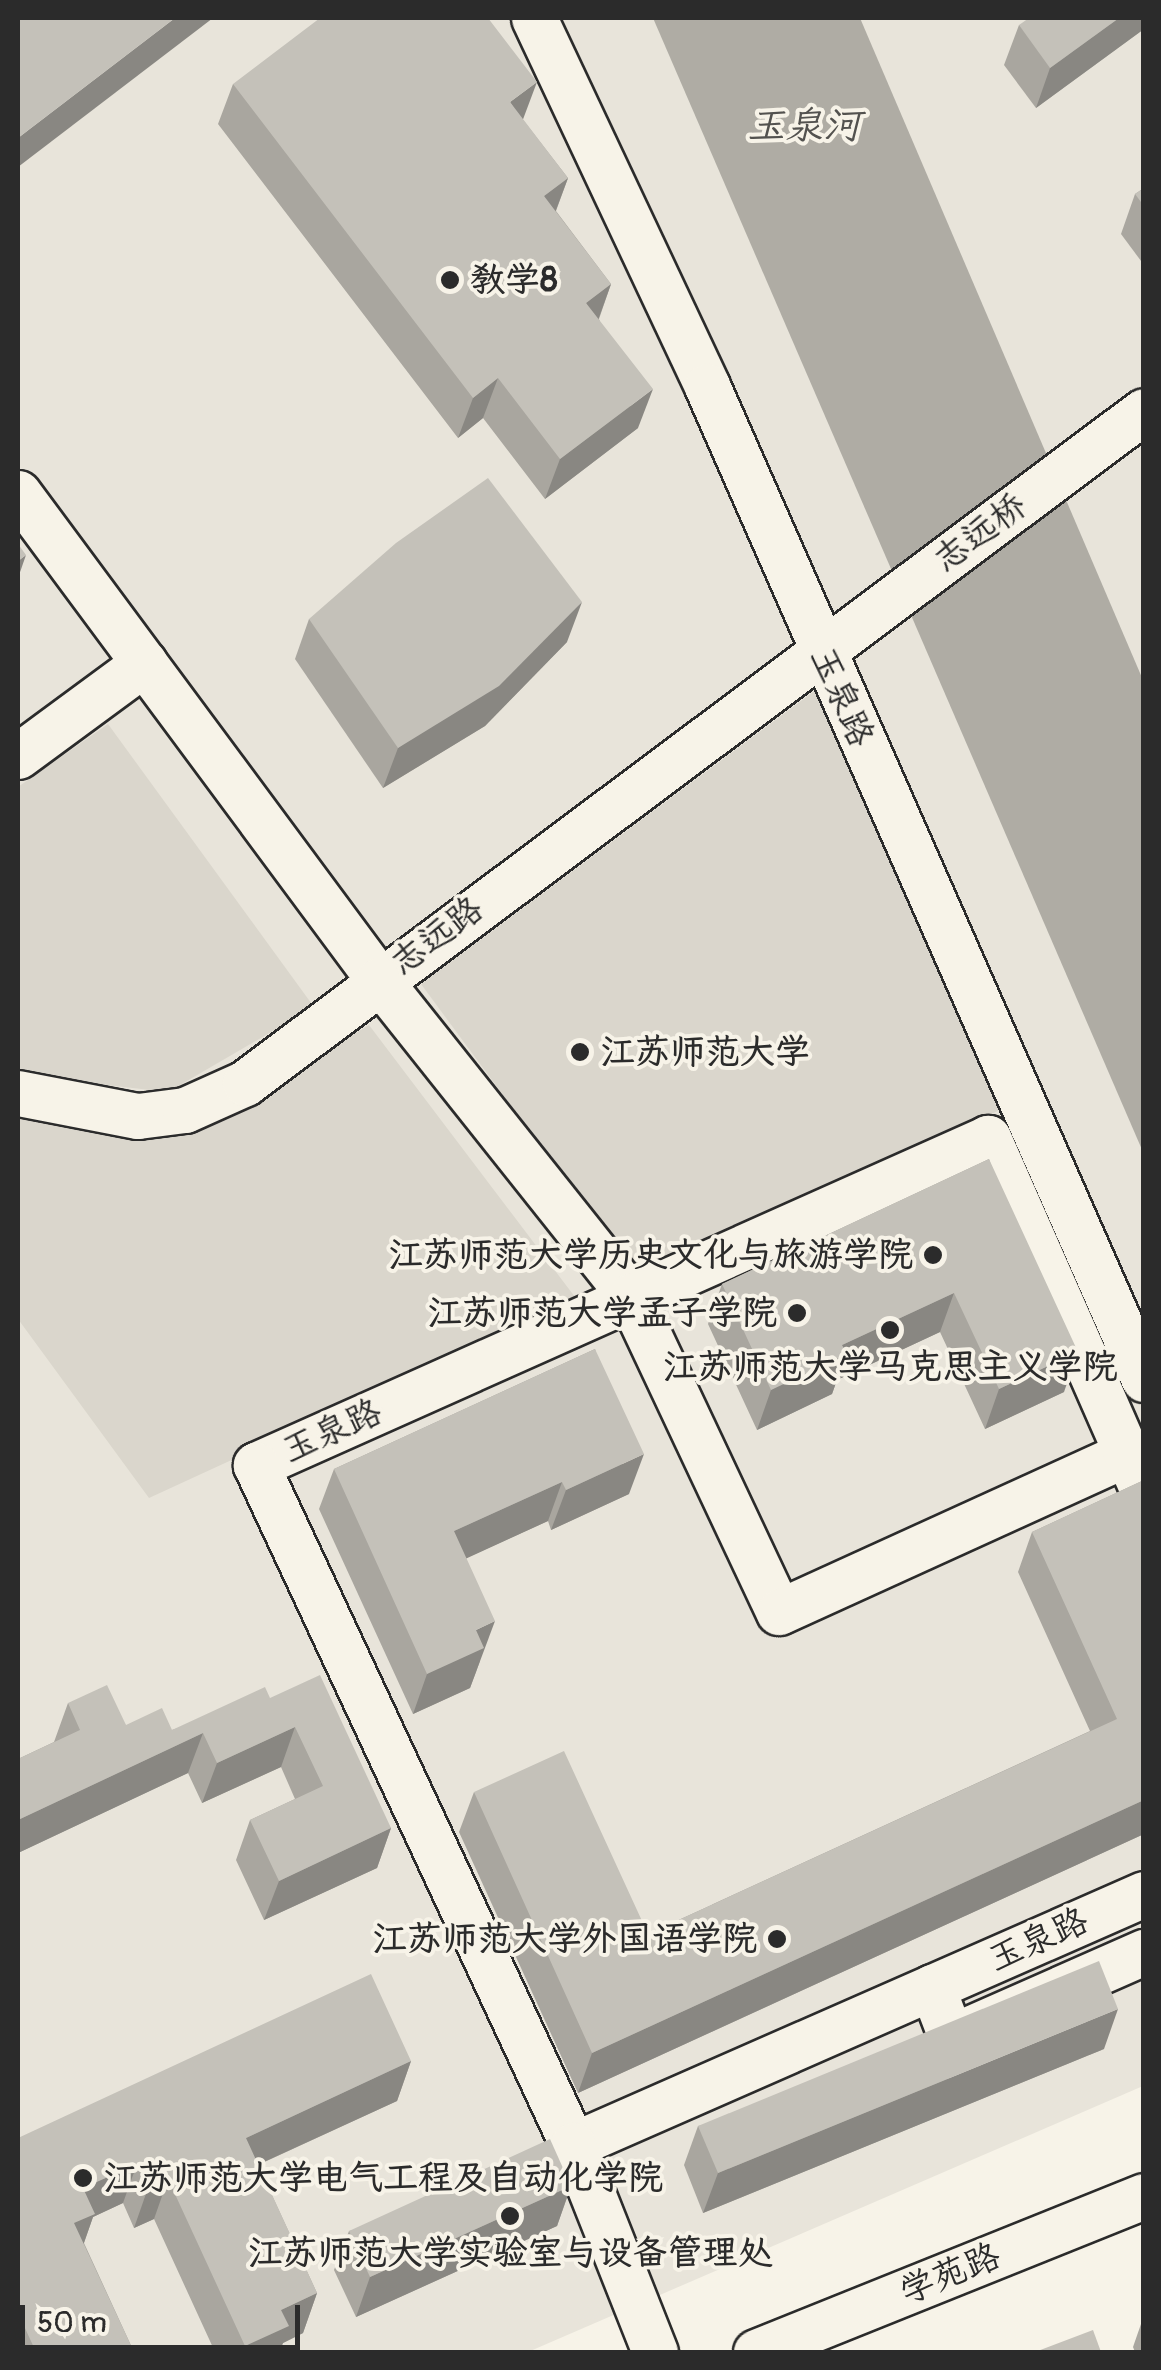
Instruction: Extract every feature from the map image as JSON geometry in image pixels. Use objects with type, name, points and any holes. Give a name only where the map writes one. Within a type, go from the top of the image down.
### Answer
[{"type":"street","name":"玉泉路","points":[[534,18],[822,651],[1144,1378]]},
{"type":"street","name":"志远桥","points":[[822,651],[1141,413]]},
{"type":"street","points":[[18,493],[378,980],[630,1296],[779,1612],[1135,1474]]},
{"type":"street","name":"志远路","points":[[18,1094],[138,1116],[186,1110],[245,1084],[378,980],[822,651]]},
{"type":"street","points":[[18,756],[144,663]]},
{"type":"street","name":"玉泉路","points":[[1135,1474],[988,1138],[256,1465],[573,2145],[1144,1894]]},
{"type":"street","name":"玉泉路","points":[[932,1987],[951,2037],[1144,1952]]},
{"type":"street","points":[[573,2145],[655,2352]]},
{"type":"street","name":"学苑路","points":[[756,2352],[1144,2196]]},
{"type":"shaded area","name":"江苏师范大学","points":[[18,18],[1143,18],[1143,2086],[528,2352],[18,2352]]},
{"type":"shaded area","points":[[817,689],[1002,1109],[638,1278],[421,984]]},
{"type":"shaded area","points":[[108,724],[314,1007],[168,1092],[18,1075],[18,787]]},
{"type":"shaded area","points":[[369,1025],[578,1301],[149,1498],[18,1319],[18,1111],[242,1100]]},
{"type":"water","name":"玉泉河","points":[[653,18],[860,18],[1143,680],[1143,1152]]},
{"type":"building","points":[[18,18],[175,18],[18,138]]},
{"type":"building","name":"教学8","points":[[320,18],[488,18],[537,82],[510,102],[568,178],[544,196],[611,284],[586,303],[653,389],[560,459],[498,378],[473,398],[233,84]]},
{"type":"building","points":[[1029,18],[1119,18],[1050,68],[1019,25]]},
{"type":"building","points":[[1144,188],[1144,206],[1135,194]]},
{"type":"building","points":[[488,478],[582,602],[499,686],[398,748],[309,619],[396,543]]},
{"type":"building","points":[[18,544],[26,555],[18,561]]},
{"type":"building","points":[[989,1159],[1078,1352],[999,1389],[954,1293],[842,1345],[847,1354],[771,1390],[722,1284]]},
{"type":"building","points":[[595,1349],[644,1454],[566,1490],[562,1482],[454,1531],[495,1621],[476,1630],[484,1648],[427,1674],[334,1469]]},
{"type":"building","points":[[1144,1480],[1144,1800],[592,2053],[474,1792],[564,1751],[648,1934],[1117,1719],[1032,1532]]},
{"type":"building","points":[[320,1675],[391,1828],[279,1881],[250,1820],[323,1786],[295,1727],[217,1763],[203,1733],[18,1820],[18,1759],[80,1730],[68,1703],[107,1685],[126,1725],[162,1708],[172,1730],[265,1687],[270,1698]]},
{"type":"building","points":[[1099,1961],[1118,2009],[718,2173],[698,2126]]},
{"type":"building","points":[[371,1974],[411,2061],[246,2138],[317,2293],[281,2310],[289,2326],[245,2346],[168,2179],[148,2188],[137,2164],[83,2188],[95,2214],[74,2223],[134,2352],[36,2352],[18,2313],[18,2138]]},
{"type":"building","points":[[550,2139],[571,2186],[370,2277],[349,2231]]},
{"type":"building","points":[[1093,2330],[1101,2352],[1035,2352]]},
{"type":"place","name":"教学8","points":[[450,280]]},
{"type":"place","name":"江苏师范大学","points":[[580,1052]]},
{"type":"place","name":"江苏师范大学历史文化与旅游学院","points":[[933,1255]]},
{"type":"place","name":"江苏师范大学孟子学院","points":[[797,1313]]},
{"type":"place","name":"江苏师范大学马克思主义学院","points":[[890,1330]]},
{"type":"place","name":"江苏师范大学外国语学院","points":[[777,1939]]},
{"type":"place","name":"江苏师范大学电气工程及自动化学院","points":[[83,2178]]},
{"type":"place","name":"江苏师范大学实验室与设备管理处","points":[[510,2216]]}]
